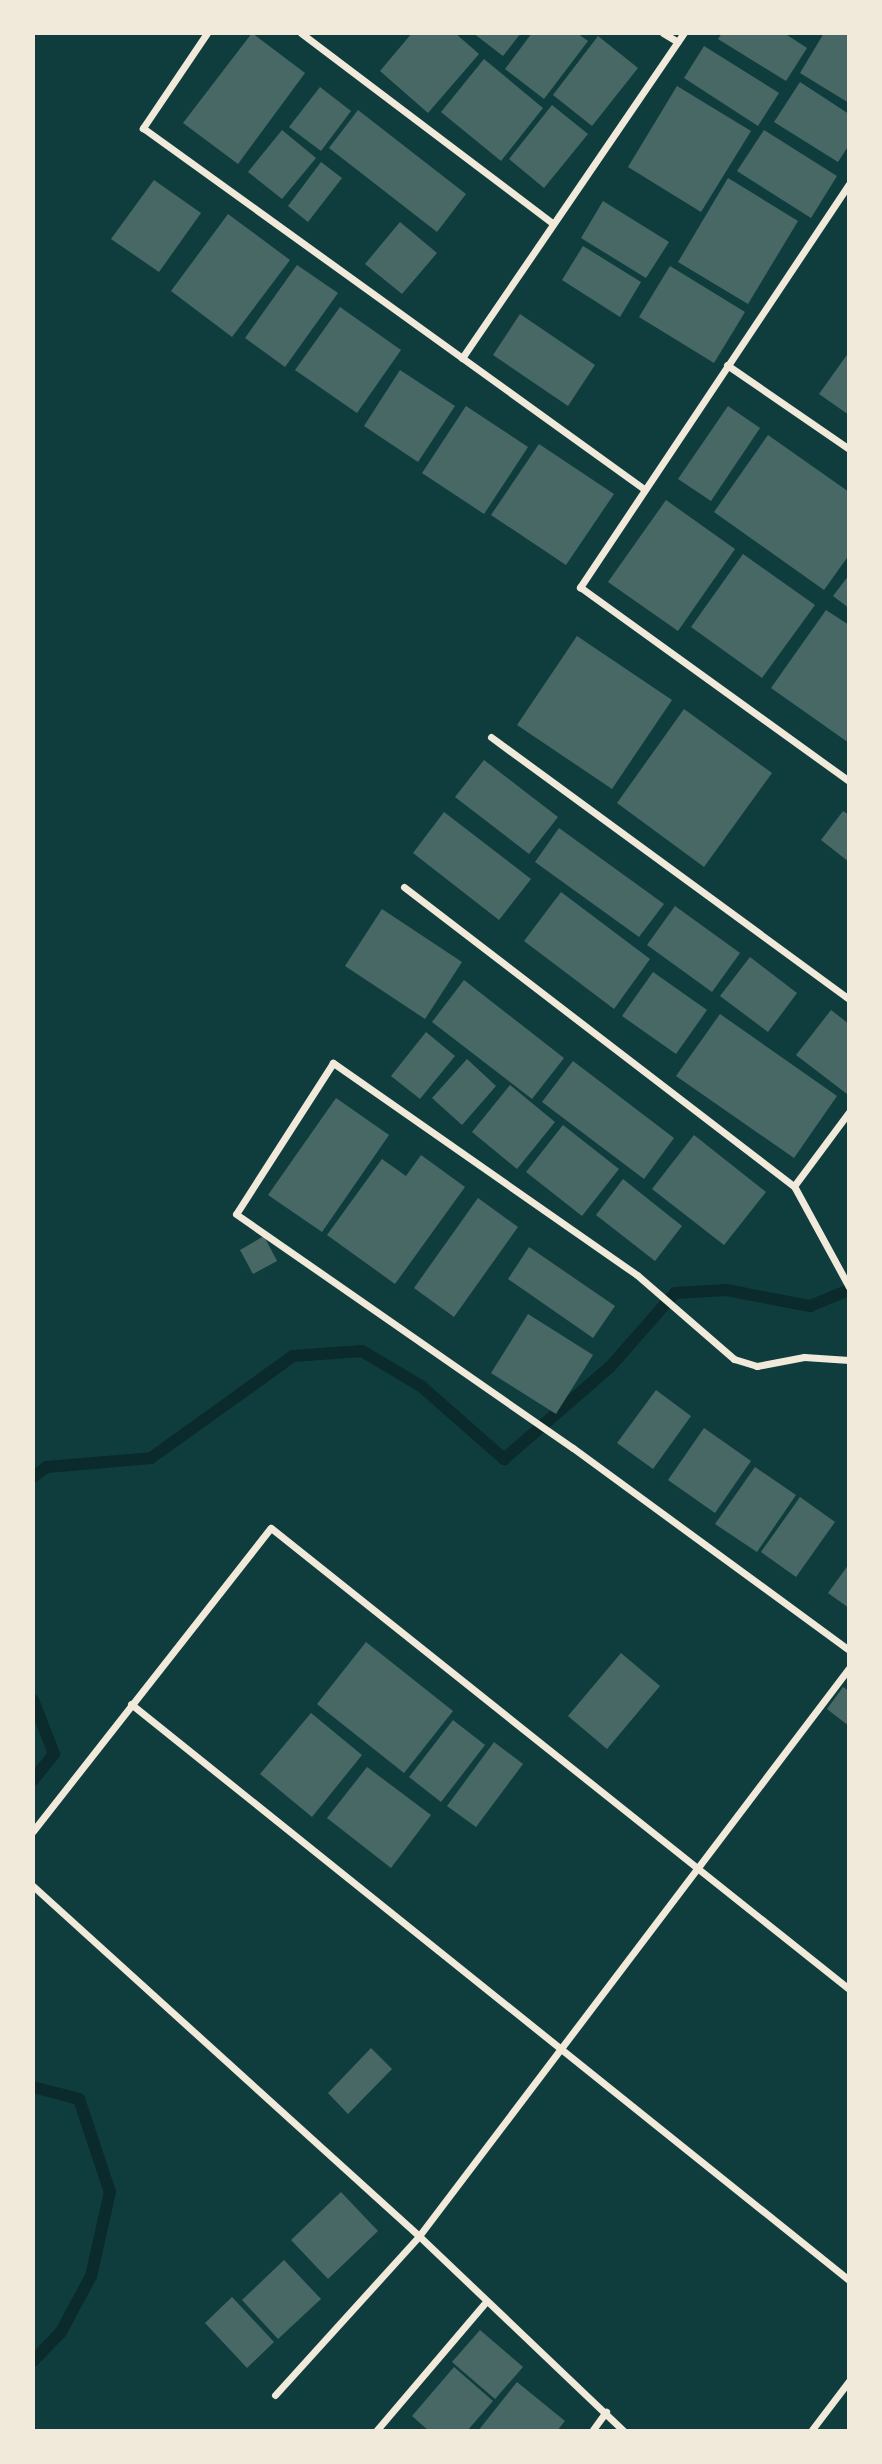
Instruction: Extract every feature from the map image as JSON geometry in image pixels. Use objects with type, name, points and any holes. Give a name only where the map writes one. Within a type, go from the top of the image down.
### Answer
[{"type":"street","points":[[207,33],[143,128],[644,489]]},
{"type":"street","points":[[301,33],[552,223]]},
{"type":"street","points":[[663,33],[678,42]]},
{"type":"street","points":[[462,358],[684,33]]},
{"type":"street","points":[[849,184],[579,587],[849,781]]},
{"type":"street","points":[[727,365],[849,449]]},
{"type":"street","points":[[491,737],[849,999]]},
{"type":"street","points":[[404,887],[794,1186],[840,1265],[849,1287]]},
{"type":"street","points":[[849,1360],[824,1356],[745,1364],[637,1275],[333,1063],[236,1214],[573,1448],[849,1650]]},
{"type":"street","points":[[794,1186],[849,1112]]},
{"type":"street","points":[[33,1831],[271,1528],[849,1989]]},
{"type":"street","points":[[275,2395],[419,2236],[698,1871],[849,1668]]},
{"type":"street","points":[[131,1704],[560,2052],[849,2280]]},
{"type":"street","points":[[33,1886],[419,2236],[485,2303],[624,2431]]},
{"type":"street","points":[[376,2431],[485,2303]]},
{"type":"street","points":[[811,2431],[849,2381]]},
{"type":"street","points":[[592,2431],[606,2412]]},
{"type":"building","points":[[252,33],[305,73],[238,164],[183,123]]},
{"type":"building","points":[[412,33],[455,33],[479,54],[428,113],[380,71]]},
{"type":"building","points":[[473,33],[521,33],[503,56]]},
{"type":"building","points":[[532,33],[577,33],[588,41],[544,99],[505,69]]},
{"type":"building","points":[[722,33],[784,33],[807,48],[786,81],[718,39]]},
{"type":"building","points":[[824,33],[849,33],[849,103],[800,73]]},
{"type":"building","points":[[598,36],[638,68],[592,126],[553,95]]},
{"type":"building","points":[[704,46],[779,93],[758,126],[684,78]]},
{"type":"building","points":[[484,59],[543,108],[501,161],[441,112]]},
{"type":"building","points":[[800,82],[849,114],[849,145],[838,162],[774,122]]},
{"type":"building","points":[[677,86],[751,131],[701,212],[628,167]]},
{"type":"building","points":[[320,87],[351,111],[321,151],[289,127]]},
{"type":"building","points":[[552,105],[588,134],[544,188],[509,159]]},
{"type":"building","points":[[358,110],[466,194],[437,232],[329,148]]},
{"type":"building","points":[[282,130],[316,158],[282,199],[248,172]]},
{"type":"building","points":[[764,130],[837,176],[811,218],[737,171]]},
{"type":"building","points":[[321,162],[342,178],[308,222],[288,206]]},
{"type":"building","points":[[728,178],[798,221],[748,304],[678,262]]},
{"type":"building","points":[[154,180],[201,213],[159,272],[111,239]]},
{"type":"building","points":[[603,201],[669,242],[646,278],[581,238]]},
{"type":"building","points":[[228,214],[290,260],[232,337],[171,291]]},
{"type":"building","points":[[400,222],[437,253],[402,294],[365,264]]},
{"type":"building","points":[[583,246],[641,282],[620,317],[562,280]]},
{"type":"building","points":[[297,265],[338,293],[285,367],[245,338]]},
{"type":"building","points":[[670,266],[745,312],[714,363],[639,317]]},
{"type":"building","points":[[340,307],[401,350],[357,413],[295,370]]},
{"type":"building","points":[[520,314],[595,365],[568,406],[493,355]]},
{"type":"building","points":[[849,352],[849,415],[819,394]]},
{"type":"building","points":[[400,370],[455,406],[418,462],[364,426]]},
{"type":"building","points":[[466,406],[528,447],[484,514],[422,473]]},
{"type":"building","points":[[728,406],[760,428],[711,501],[678,479]]},
{"type":"building","points":[[768,435],[849,492],[849,555],[824,590],[714,512]]},
{"type":"building","points":[[539,444],[614,494],[566,565],[491,515]]},
{"type":"building","points":[[666,500],[735,549],[678,631],[608,582]]},
{"type":"building","points":[[743,554],[815,605],[762,678],[691,627]]},
{"type":"building","points":[[849,575],[849,608],[833,596]]},
{"type":"building","points":[[826,610],[849,625],[849,743],[771,688]]},
{"type":"building","points":[[577,636],[672,700],[612,789],[517,725]]},
{"type":"building","points":[[684,709],[772,773],[704,867],[617,803]]},
{"type":"building","points":[[484,760],[558,817],[529,854],[455,797]]},
{"type":"building","points":[[843,811],[849,815],[849,862],[821,840]]},
{"type":"building","points":[[444,812],[531,879],[499,920],[413,853]]},
{"type":"building","points":[[559,828],[664,904],[639,937],[535,862]]},
{"type":"building","points":[[561,892],[650,959],[614,1009],[524,941]]},
{"type":"building","points":[[675,906],[740,953],[712,992],[647,945]]},
{"type":"building","points":[[382,909],[462,962],[425,1019],[345,966]]},
{"type":"building","points":[[750,957],[797,993],[768,1032],[720,996]]},
{"type":"building","points":[[653,972],[707,1010],[676,1054],[622,1016]]},
{"type":"building","points":[[464,980],[564,1058],[532,1099],[432,1022]]},
{"type":"building","points":[[831,1010],[849,1024],[847,1094],[796,1055]]},
{"type":"building","points":[[720,1014],[837,1096],[794,1158],[676,1076]]},
{"type":"building","points":[[426,1032],[455,1056],[420,1099],[391,1076]]},
{"type":"building","points":[[467,1059],[496,1086],[462,1125],[432,1098]]},
{"type":"building","points":[[573,1061],[674,1138],[644,1179],[542,1102]]},
{"type":"building","points":[[510,1085],[555,1122],[517,1169],[472,1132]]},
{"type":"building","points":[[336,1098],[389,1135],[322,1232],[268,1195]]},
{"type":"building","points":[[563,1125],[619,1169],[582,1216],[526,1172]]},
{"type":"building","points":[[694,1135],[766,1192],[724,1245],[652,1189]]},
{"type":"building","points":[[421,1155],[465,1187],[395,1284],[327,1235],[382,1159],[406,1176]]},
{"type":"building","points":[[623,1179],[682,1226],[655,1261],[596,1215]]},
{"type":"building","points":[[478,1198],[518,1227],[454,1317],[414,1288]]},
{"type":"building","points":[[264,1236],[277,1261],[253,1274],[240,1250]]},
{"type":"building","points":[[529,1247],[615,1306],[593,1338],[508,1279]]},
{"type":"building","points":[[528,1314],[593,1355],[556,1414],[491,1373]]},
{"type":"building","points":[[656,1390],[691,1416],[653,1469],[617,1443]]},
{"type":"building","points":[[704,1428],[751,1461],[715,1513],[668,1480]]},
{"type":"building","points":[[755,1467],[796,1495],[757,1552],[715,1524]]},
{"type":"building","points":[[800,1497],[835,1522],[796,1577],[761,1552]]},
{"type":"building","points":[[849,1564],[849,1608],[828,1593]]},
{"type":"building","points":[[366,1642],[453,1711],[404,1773],[317,1704]]},
{"type":"building","points":[[621,1653],[660,1686],[607,1749],[568,1716]]},
{"type":"building","points":[[843,1687],[849,1691],[849,1726],[827,1709]]},
{"type":"building","points":[[311,1713],[362,1755],[312,1817],[260,1774]]},
{"type":"building","points":[[453,1720],[485,1745],[441,1802],[409,1777]]},
{"type":"building","points":[[494,1742],[523,1764],[476,1827],[447,1806]]},
{"type":"building","points":[[367,1767],[431,1815],[391,1868],[327,1818]]},
{"type":"building","points":[[371,2048],[392,2069],[348,2114],[328,2093]]},
{"type":"building","points":[[341,2192],[378,2231],[328,2279],[291,2240]]},
{"type":"building","points":[[284,2260],[321,2299],[278,2339],[242,2300]]},
{"type":"building","points":[[232,2297],[274,2342],[247,2368],[205,2323]]},
{"type":"building","points":[[480,2330],[523,2367],[495,2399],[452,2362]]},
{"type":"building","points":[[454,2367],[493,2401],[467,2431],[429,2431],[412,2416]]},
{"type":"building","points":[[517,2382],[565,2421],[557,2431],[478,2431]]},
{"type":"waterway","points":[[33,1477],[47,1467],[151,1458],[293,1356],[362,1351],[421,1386],[504,1459],[610,1367],[675,1293],[726,1290],[810,1306],[849,1290]]},
{"type":"waterway","points":[[33,1700],[54,1754],[33,1780]]},
{"type":"waterway","points":[[33,2087],[79,2099],[110,2192],[91,2276],[61,2332],[33,2361]]}]
